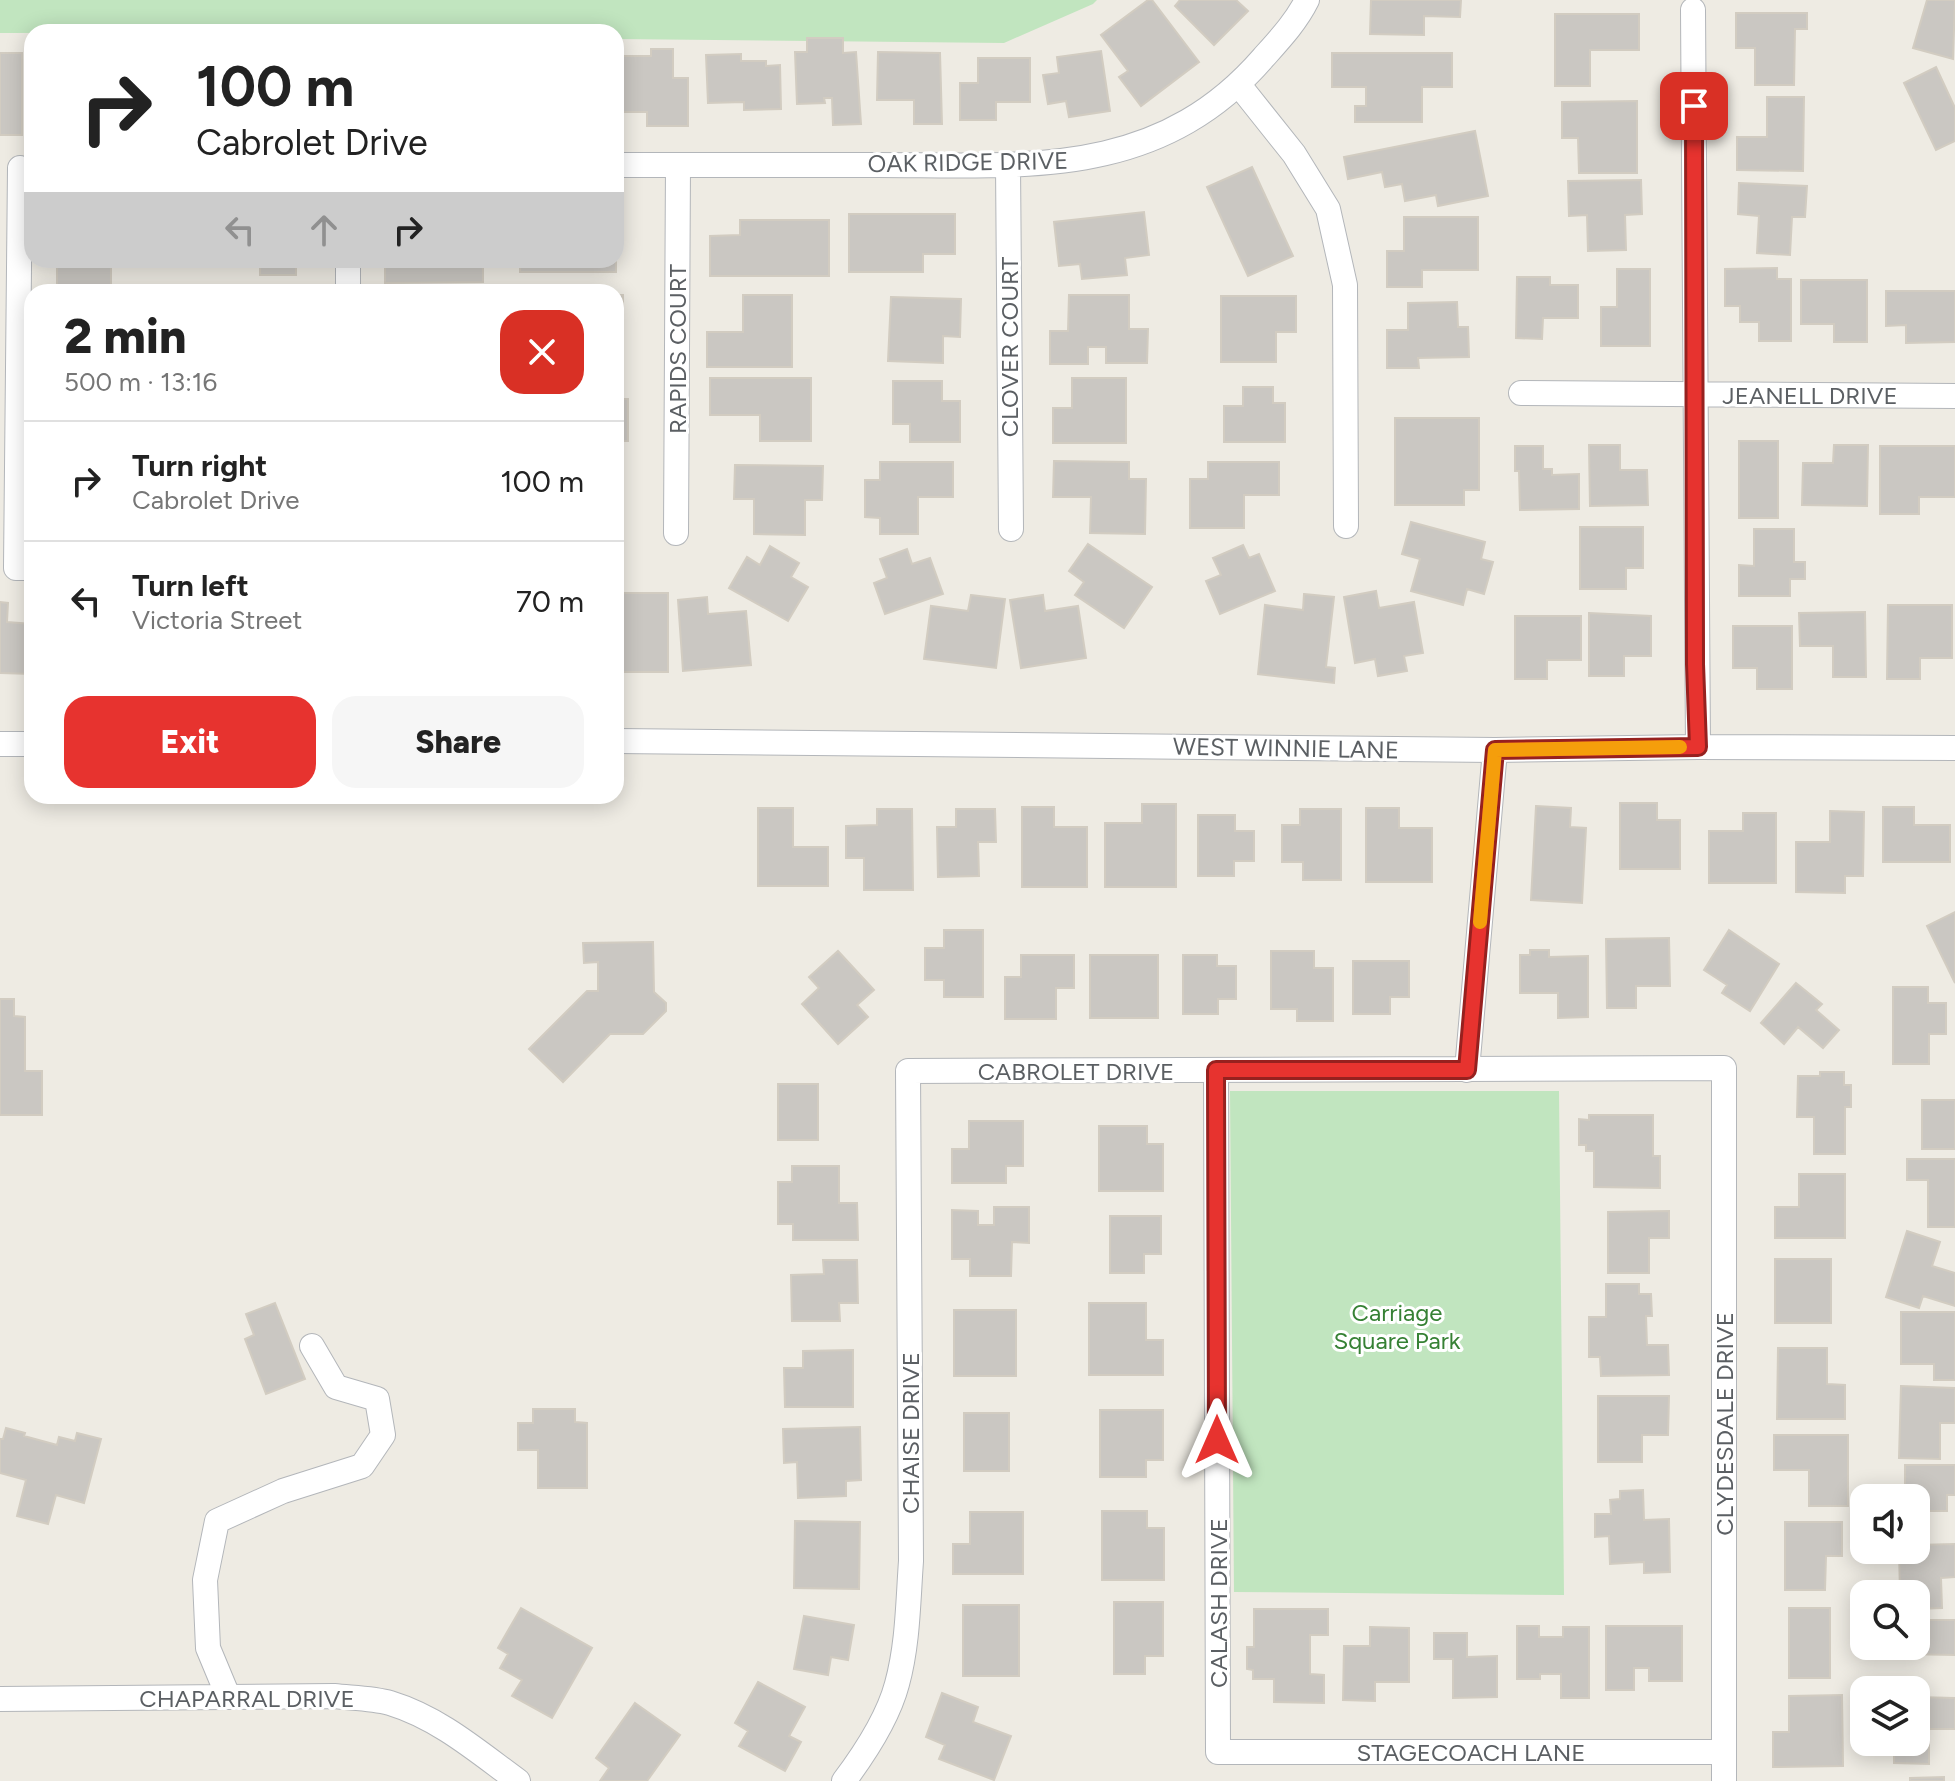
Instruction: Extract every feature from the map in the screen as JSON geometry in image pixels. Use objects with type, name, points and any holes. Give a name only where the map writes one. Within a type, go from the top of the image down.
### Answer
[{"type":"street","name":"OAK RIDGE DRIVE","points":[[624,165],[1008,165],[1086,159],[1131,146],[1202,114],[1239,85],[1298,18],[1307,0]]},
{"type":"street","points":[[1693,10],[1698,747]]},
{"type":"street","points":[[1239,85],[1294,154],[1328,209],[1345,285],[1346,526]]},
{"type":"street","name":"RAPIDS COURT","points":[[676,533],[678,165]]},
{"type":"street","name":"CLOVER COURT","points":[[1008,165],[1011,529]]},
{"type":"street","points":[[17,168],[16,568],[24,568]]},
{"type":"street","name":"JEANELL DRIVE","points":[[1521,393],[1955,396]]},
{"type":"street","name":"WEST WINNIE LANE","points":[[624,741],[1495,750],[1955,748]]},
{"type":"street","points":[[0,744],[24,744]]},
{"type":"street","points":[[1467,1070],[1495,750]]},
{"type":"street","name":"CABROLET DRIVE","points":[[908,1071],[1724,1068]]},
{"type":"street","name":"CLYDESDALE DRIVE","points":[[1724,1068],[1724,1781]]},
{"type":"street","name":"CALASH DRIVE","points":[[1216,1070],[1218,1752]]},
{"type":"street","name":"CHAISE DRIVE","points":[[844,1781],[875,1734],[897,1686],[906,1637],[911,1561],[908,1071]]},
{"type":"street","points":[[228,1696],[208,1648],[205,1580],[217,1521],[283,1491],[362,1466],[383,1435],[377,1399],[336,1387],[312,1346]]},
{"type":"street","name":"CHAPARRAL DRIVE","points":[[0,1699],[334,1696],[387,1702],[448,1729],[518,1781]]},
{"type":"street","name":"STAGECOACH LANE","points":[[1218,1752],[1724,1752]]},
{"type":"green space","points":[[0,0],[1097,0],[1004,43],[624,39],[624,24],[24,24],[24,33],[0,33]]},
{"type":"green space","name":"Carriage Square Park","points":[[1230,1091],[1559,1091],[1564,1595],[1234,1592]]},
{"type":"building","points":[[1152,0],[1199,62],[1141,106],[1119,77],[1128,71],[1101,35]]},
{"type":"building","points":[[1180,0],[1236,0],[1248,11],[1214,45],[1175,6]]},
{"type":"building","points":[[1371,0],[1461,0],[1460,17],[1424,16],[1424,35],[1370,34]]},
{"type":"building","points":[[1927,0],[1955,0],[1953,59],[1913,48]]},
{"type":"building","points":[[1736,13],[1807,13],[1807,29],[1795,29],[1794,85],[1755,85],[1755,48],[1736,48]]},
{"type":"building","points":[[1555,14],[1639,14],[1639,50],[1590,50],[1590,86],[1555,86]]},
{"type":"building","points":[[807,38],[843,38],[843,53],[856,52],[861,124],[833,125],[832,98],[824,98],[825,103],[797,104],[795,52],[807,52]]},
{"type":"building","points":[[651,49],[673,49],[673,78],[688,78],[688,126],[647,126],[647,112],[624,112],[624,56],[651,56]]},
{"type":"building","points":[[1101,51],[1110,111],[1069,117],[1066,101],[1048,104],[1043,75],[1059,73],[1057,57]]},
{"type":"building","points":[[878,52],[940,53],[942,124],[914,124],[914,100],[877,100]]},
{"type":"building","points":[[0,53],[22,53],[22,135],[0,135]]},
{"type":"building","points":[[1332,53],[1452,53],[1452,87],[1422,87],[1422,122],[1355,122],[1355,106],[1366,106],[1366,87],[1332,87]]},
{"type":"building","points":[[741,54],[741,61],[766,61],[766,66],[780,65],[781,109],[744,110],[744,102],[708,103],[706,55]]},
{"type":"building","points":[[978,58],[1030,58],[1030,102],[996,102],[996,120],[960,120],[960,83],[978,83]]},
{"type":"building","points":[[1936,67],[1955,108],[1955,141],[1936,150],[1904,83]]},
{"type":"building","points":[[1767,97],[1804,97],[1803,171],[1737,170],[1737,137],[1767,137]]},
{"type":"building","points":[[1637,101],[1637,173],[1579,173],[1578,138],[1562,138],[1562,102]]},
{"type":"building","points":[[1475,131],[1488,196],[1438,206],[1436,195],[1405,201],[1402,184],[1385,187],[1382,172],[1348,179],[1344,157]]},
{"type":"building","points":[[1252,167],[1293,256],[1248,276],[1207,187]]},
{"type":"building","points":[[1641,180],[1642,214],[1625,215],[1626,250],[1588,251],[1587,215],[1569,216],[1568,181]]},
{"type":"building","points":[[1739,183],[1807,186],[1805,217],[1792,217],[1790,255],[1757,253],[1759,216],[1738,214]]},
{"type":"building","points":[[1144,212],[1149,255],[1125,258],[1127,275],[1082,279],[1080,264],[1059,266],[1054,222]]},
{"type":"building","points":[[849,214],[955,214],[955,254],[923,254],[923,272],[849,272]]},
{"type":"building","points":[[1404,217],[1478,217],[1478,270],[1422,270],[1422,287],[1387,287],[1387,251],[1404,251]]},
{"type":"building","points":[[740,220],[829,220],[829,276],[710,276],[710,236],[740,235]]},
{"type":"building","points":[[57,268],[111,268],[111,284],[57,284]]},
{"type":"building","points":[[260,268],[296,268],[296,275],[260,275]]},
{"type":"building","points":[[385,268],[483,268],[483,282],[385,283]]},
{"type":"building","points":[[520,268],[616,268],[616,272],[520,272]]},
{"type":"building","points":[[1777,268],[1777,279],[1791,279],[1791,341],[1759,341],[1759,322],[1740,322],[1740,306],[1725,306],[1725,269]]},
{"type":"building","points":[[1617,269],[1650,269],[1650,346],[1601,346],[1601,307],[1617,307]]},
{"type":"building","points":[[1517,277],[1550,277],[1550,285],[1578,285],[1578,318],[1543,318],[1542,339],[1516,338]]},
{"type":"building","points":[[1801,280],[1867,280],[1867,342],[1834,342],[1834,324],[1801,324]]},
{"type":"building","points":[[1886,291],[1955,291],[1955,342],[1906,343],[1906,325],[1886,326]]},
{"type":"building","points":[[743,295],[792,295],[792,367],[707,367],[707,332],[743,332]]},
{"type":"building","points":[[1069,295],[1129,295],[1129,329],[1148,329],[1147,363],[1106,363],[1106,347],[1088,347],[1088,364],[1050,364],[1050,331],[1068,331]]},
{"type":"building","points":[[1221,296],[1296,296],[1296,332],[1276,332],[1276,362],[1221,362]]},
{"type":"building","points":[[891,297],[961,299],[960,337],[943,336],[943,363],[888,361]]},
{"type":"building","points":[[1457,302],[1458,327],[1468,327],[1469,357],[1418,358],[1419,368],[1387,368],[1387,330],[1408,330],[1408,303]]},
{"type":"building","points":[[710,378],[811,378],[811,441],[760,441],[760,415],[710,415]]},
{"type":"building","points":[[1072,378],[1126,378],[1126,443],[1053,443],[1053,408],[1072,408]]},
{"type":"building","points":[[893,381],[942,381],[942,401],[960,401],[960,442],[910,442],[910,424],[893,424]]},
{"type":"building","points":[[1243,387],[1273,387],[1273,403],[1285,403],[1285,442],[1224,442],[1224,406],[1243,406]]},
{"type":"building","points":[[624,399],[628,399],[628,441],[624,441]]},
{"type":"building","points":[[1395,418],[1479,418],[1479,490],[1464,490],[1464,505],[1395,505]]},
{"type":"building","points":[[1739,441],[1778,441],[1778,518],[1739,518]]},
{"type":"building","points":[[1589,445],[1620,445],[1620,470],[1647,470],[1648,505],[1590,506]]},
{"type":"building","points":[[1834,445],[1868,445],[1867,506],[1802,505],[1803,463],[1833,463]]},
{"type":"building","points":[[1515,446],[1543,446],[1543,469],[1552,469],[1552,475],[1579,474],[1579,509],[1520,510]]},
{"type":"building","points":[[1880,446],[1955,446],[1955,497],[1919,497],[1919,514],[1880,514]]},
{"type":"building","points":[[1054,461],[1129,462],[1129,479],[1146,479],[1145,534],[1090,533],[1091,497],[1053,497]]},
{"type":"building","points":[[880,462],[953,462],[953,497],[918,497],[918,534],[880,534],[880,518],[865,517],[865,480],[880,480]]},
{"type":"building","points":[[1208,462],[1279,462],[1279,495],[1244,495],[1244,528],[1190,528],[1190,479],[1208,479]]},
{"type":"building","points":[[735,465],[823,466],[822,500],[805,500],[805,535],[754,534],[754,499],[734,499]]},
{"type":"building","points":[[1411,522],[1485,542],[1481,559],[1493,562],[1484,594],[1467,589],[1463,605],[1411,591],[1420,559],[1402,554]]},
{"type":"building","points":[[1580,527],[1643,527],[1643,568],[1626,568],[1626,589],[1580,589]]},
{"type":"building","points":[[1754,529],[1794,529],[1794,562],[1805,562],[1805,579],[1790,579],[1790,596],[1739,596],[1739,565],[1754,566]]},
{"type":"building","points":[[1088,544],[1152,587],[1124,628],[1075,595],[1084,582],[1069,571]]},
{"type":"building","points":[[1243,545],[1249,558],[1259,554],[1275,591],[1220,614],[1206,581],[1221,575],[1213,558]]},
{"type":"building","points":[[770,546],[799,563],[791,577],[808,587],[788,621],[729,588],[747,557],[760,565]]},
{"type":"building","points":[[907,549],[912,564],[930,558],[943,594],[885,614],[874,583],[887,578],[880,559]]},
{"type":"building","points":[[1376,591],[1379,608],[1414,602],[1423,653],[1404,656],[1407,671],[1378,676],[1375,659],[1355,663],[1344,597]]},
{"type":"building","points":[[624,593],[668,593],[668,672],[624,672]]},
{"type":"building","points":[[1304,594],[1334,597],[1326,667],[1335,668],[1334,683],[1258,674],[1265,605],[1303,610]]},
{"type":"building","points":[[971,595],[1005,599],[996,668],[924,659],[931,606],[968,611]]},
{"type":"building","points":[[1043,595],[1045,611],[1078,606],[1086,658],[1021,668],[1010,600]]},
{"type":"building","points":[[707,597],[708,614],[746,611],[751,665],[683,671],[678,600]]},
{"type":"building","points":[[0,602],[8,603],[7,622],[24,623],[24,674],[0,673]]},
{"type":"building","points":[[1888,605],[1952,605],[1952,658],[1920,658],[1920,679],[1887,679]]},
{"type":"building","points":[[1865,612],[1866,677],[1833,677],[1833,646],[1800,646],[1799,613]]},
{"type":"building","points":[[1589,613],[1651,616],[1651,656],[1624,656],[1624,676],[1589,676]]},
{"type":"building","points":[[1515,616],[1581,616],[1581,660],[1547,660],[1547,679],[1515,679]]},
{"type":"building","points":[[1733,626],[1792,626],[1792,689],[1757,689],[1757,668],[1733,668]]},
{"type":"building","points":[[1620,803],[1657,803],[1657,820],[1680,820],[1680,869],[1620,869]]},
{"type":"building","points":[[1142,804],[1176,804],[1176,887],[1105,887],[1105,823],[1142,823]]},
{"type":"building","points":[[1536,806],[1571,808],[1570,827],[1586,828],[1582,903],[1531,900]]},
{"type":"building","points":[[1022,807],[1054,807],[1054,827],[1087,827],[1087,887],[1022,887]]},
{"type":"building","points":[[1883,807],[1914,807],[1914,825],[1950,825],[1950,862],[1883,862]]},
{"type":"building","points":[[758,808],[793,808],[793,847],[828,847],[828,886],[758,886]]},
{"type":"building","points":[[1366,808],[1399,808],[1399,828],[1432,828],[1432,882],[1366,882]]},
{"type":"building","points":[[877,809],[912,809],[913,890],[864,890],[864,858],[846,858],[846,826],[877,825]]},
{"type":"building","points":[[956,809],[995,809],[996,842],[978,842],[979,876],[938,877],[937,827],[956,827]]},
{"type":"building","points":[[1300,809],[1341,809],[1341,880],[1303,880],[1303,862],[1282,862],[1282,825],[1300,825]]},
{"type":"building","points":[[1830,811],[1864,812],[1863,876],[1845,876],[1845,893],[1796,892],[1796,842],[1830,842]]},
{"type":"building","points":[[1743,813],[1776,813],[1776,883],[1709,883],[1709,831],[1743,831]]},
{"type":"building","points":[[1198,815],[1235,815],[1235,831],[1254,831],[1254,861],[1234,861],[1234,876],[1198,876]]},
{"type":"building","points":[[1955,912],[1955,983],[1927,926]]},
{"type":"building","points":[[944,930],[983,930],[983,997],[944,997],[944,980],[925,980],[925,948],[944,948]]},
{"type":"building","points":[[1729,930],[1779,964],[1750,1011],[1722,993],[1727,985],[1704,970]]},
{"type":"building","points":[[1669,938],[1670,986],[1636,986],[1636,1008],[1607,1008],[1606,939]]},
{"type":"building","points":[[653,942],[654,992],[666,1003],[666,1011],[643,1034],[610,1034],[563,1082],[529,1049],[587,991],[598,991],[598,962],[584,963],[583,943]]},
{"type":"building","points":[[1530,950],[1549,950],[1549,957],[1588,956],[1588,1017],[1558,1018],[1558,993],[1520,993],[1520,955],[1530,955]]},
{"type":"building","points":[[838,951],[874,990],[857,1005],[868,1017],[838,1044],[802,1004],[819,988],[809,977]]},
{"type":"building","points":[[1271,951],[1314,951],[1314,968],[1333,968],[1333,1021],[1297,1021],[1297,1009],[1271,1009]]},
{"type":"building","points":[[1021,955],[1074,955],[1074,988],[1056,988],[1056,1019],[1005,1019],[1005,977],[1021,977]]},
{"type":"building","points":[[1090,955],[1158,955],[1158,1018],[1090,1018]]},
{"type":"building","points":[[1183,955],[1217,955],[1217,966],[1236,966],[1236,999],[1218,999],[1218,1014],[1183,1014]]},
{"type":"building","points":[[1353,961],[1409,961],[1409,997],[1390,997],[1390,1014],[1353,1014]]},
{"type":"building","points":[[1796,983],[1822,1004],[1816,1010],[1839,1030],[1823,1048],[1798,1027],[1784,1044],[1761,1023]]},
{"type":"building","points":[[1893,987],[1928,987],[1928,1003],[1946,1003],[1946,1034],[1929,1034],[1929,1064],[1893,1064]]},
{"type":"building","points":[[0,999],[14,999],[14,1016],[25,1017],[25,1071],[42,1071],[42,1115],[0,1115]]},
{"type":"building","points":[[1820,1072],[1844,1072],[1844,1085],[1851,1085],[1851,1107],[1845,1107],[1845,1154],[1814,1154],[1814,1117],[1797,1117],[1798,1076],[1820,1076]]},
{"type":"building","points":[[778,1084],[818,1084],[818,1140],[778,1140]]},
{"type":"building","points":[[1922,1100],[1955,1100],[1955,1149],[1922,1149]]},
{"type":"building","points":[[1589,1115],[1653,1115],[1653,1156],[1660,1156],[1660,1188],[1594,1187],[1594,1151],[1586,1151],[1586,1145],[1579,1145],[1579,1119],[1589,1120]]},
{"type":"building","points":[[969,1121],[1023,1121],[1023,1166],[1006,1166],[1006,1183],[952,1183],[952,1149],[969,1149]]},
{"type":"building","points":[[1099,1126],[1147,1126],[1147,1144],[1163,1144],[1163,1191],[1099,1191]]},
{"type":"building","points":[[1907,1159],[1955,1159],[1955,1227],[1928,1227],[1928,1180],[1907,1180]]},
{"type":"building","points":[[792,1166],[839,1166],[839,1203],[857,1203],[858,1240],[793,1240],[793,1224],[778,1224],[778,1182],[792,1182]]},
{"type":"building","points":[[1799,1174],[1845,1174],[1845,1238],[1775,1238],[1775,1207],[1799,1207]]},
{"type":"building","points":[[994,1207],[1029,1207],[1029,1243],[1012,1242],[1011,1276],[970,1276],[970,1259],[952,1259],[952,1210],[978,1211],[978,1225],[994,1225]]},
{"type":"building","points":[[1669,1211],[1669,1238],[1649,1238],[1649,1273],[1608,1273],[1608,1212]]},
{"type":"building","points":[[1110,1216],[1161,1216],[1161,1254],[1144,1254],[1144,1273],[1110,1273]]},
{"type":"building","points":[[1907,1231],[1940,1242],[1932,1266],[1955,1273],[1955,1306],[1923,1296],[1919,1308],[1886,1297]]},
{"type":"building","points":[[1775,1259],[1831,1259],[1831,1323],[1775,1323]]},
{"type":"building","points":[[823,1260],[857,1260],[858,1303],[839,1303],[840,1321],[792,1321],[791,1275],[824,1274]]},
{"type":"building","points":[[1606,1284],[1639,1284],[1639,1294],[1651,1294],[1652,1316],[1646,1316],[1647,1345],[1668,1345],[1669,1375],[1601,1376],[1600,1357],[1589,1357],[1589,1317],[1606,1317]]},
{"type":"building","points":[[275,1303],[305,1379],[266,1394],[245,1339],[254,1335],[246,1314]]},
{"type":"building","points":[[1089,1303],[1146,1303],[1146,1340],[1163,1340],[1163,1375],[1089,1375]]},
{"type":"building","points":[[954,1310],[1016,1310],[1016,1376],[954,1376]]},
{"type":"building","points":[[1901,1312],[1955,1312],[1955,1380],[1934,1380],[1934,1364],[1901,1364]]},
{"type":"building","points":[[1778,1348],[1827,1348],[1827,1384],[1845,1385],[1845,1419],[1777,1419]]},
{"type":"building","points":[[853,1350],[853,1407],[785,1407],[784,1368],[803,1368],[803,1351]]},
{"type":"building","points":[[1901,1386],[1955,1388],[1955,1423],[1940,1423],[1940,1459],[1899,1458]]},
{"type":"building","points":[[1598,1396],[1669,1396],[1668,1435],[1642,1435],[1642,1462],[1598,1462]]},
{"type":"building","points":[[533,1409],[575,1409],[575,1422],[587,1423],[587,1488],[538,1488],[538,1450],[518,1450],[518,1423],[533,1423]]},
{"type":"building","points":[[1100,1410],[1163,1410],[1163,1460],[1146,1460],[1146,1477],[1100,1477]]},
{"type":"building","points":[[964,1413],[1009,1413],[1009,1471],[964,1471]]},
{"type":"building","points":[[860,1427],[861,1480],[846,1481],[846,1496],[798,1498],[797,1462],[784,1463],[783,1429]]},
{"type":"building","points":[[6,1428],[57,1445],[59,1437],[75,1441],[77,1433],[101,1439],[84,1503],[56,1495],[48,1524],[17,1516],[26,1480],[0,1473],[0,1439],[3,1439]]},
{"type":"building","points":[[1774,1435],[1848,1435],[1848,1506],[1809,1506],[1809,1470],[1774,1470]]},
{"type":"building","points":[[1905,1465],[1955,1465],[1955,1495],[1947,1495],[1947,1511],[1930,1511],[1930,1484],[1905,1484]]},
{"type":"building","points":[[1643,1490],[1644,1520],[1669,1519],[1670,1572],[1644,1573],[1644,1562],[1610,1564],[1609,1536],[1595,1537],[1595,1514],[1611,1514],[1610,1500],[1620,1499],[1620,1491]]},
{"type":"building","points":[[1102,1511],[1147,1511],[1147,1528],[1164,1528],[1164,1580],[1102,1580]]},
{"type":"building","points":[[970,1512],[1023,1512],[1023,1574],[953,1574],[953,1544],[970,1544]]},
{"type":"building","points":[[795,1521],[860,1522],[859,1589],[794,1588]]},
{"type":"building","points":[[1785,1522],[1842,1522],[1842,1556],[1826,1556],[1825,1590],[1785,1590]]},
{"type":"building","points":[[1955,1544],[1955,1577],[1941,1578],[1942,1608],[1930,1608],[1930,1580],[1900,1580],[1899,1564],[1930,1564],[1930,1545]]},
{"type":"building","points":[[1114,1602],[1163,1602],[1163,1656],[1145,1656],[1145,1674],[1114,1674]]},
{"type":"building","points":[[963,1605],[1019,1605],[1019,1676],[963,1676]]},
{"type":"building","points":[[521,1608],[592,1648],[552,1718],[512,1696],[522,1680],[500,1668],[508,1654],[498,1648]]},
{"type":"building","points":[[1789,1608],[1830,1608],[1830,1678],[1789,1678]]},
{"type":"building","points":[[1254,1609],[1328,1609],[1328,1635],[1310,1635],[1310,1674],[1324,1675],[1324,1703],[1274,1702],[1274,1679],[1253,1679],[1253,1670],[1247,1669],[1247,1647],[1254,1647]]},
{"type":"building","points":[[804,1616],[854,1625],[848,1660],[831,1657],[828,1675],[794,1669]]},
{"type":"building","points":[[1930,1620],[1955,1620],[1955,1655],[1930,1655]]},
{"type":"building","points":[[1517,1626],[1539,1626],[1539,1637],[1563,1637],[1563,1627],[1589,1627],[1589,1698],[1561,1698],[1561,1674],[1540,1674],[1540,1679],[1517,1679]]},
{"type":"building","points":[[1606,1626],[1682,1626],[1682,1681],[1649,1681],[1649,1668],[1634,1668],[1634,1690],[1606,1690]]},
{"type":"building","points":[[1370,1627],[1409,1628],[1409,1682],[1375,1682],[1375,1701],[1343,1700],[1344,1646],[1370,1646]]},
{"type":"building","points":[[1434,1633],[1467,1633],[1467,1657],[1497,1656],[1497,1697],[1453,1698],[1453,1659],[1434,1659]]},
{"type":"building","points":[[758,1682],[805,1707],[789,1736],[801,1742],[785,1771],[739,1746],[748,1731],[735,1723]]},
{"type":"building","points":[[942,1693],[978,1707],[973,1722],[1011,1736],[994,1780],[939,1759],[945,1745],[926,1737]]},
{"type":"building","points":[[1842,1695],[1843,1766],[1773,1767],[1773,1732],[1789,1732],[1789,1696]]},
{"type":"building","points":[[1930,1697],[1955,1698],[1955,1729],[1930,1729]]},
{"type":"building","points":[[635,1703],[680,1735],[647,1781],[600,1781],[609,1768],[596,1758]]},
{"type":"building","points":[[1894,1756],[1929,1756],[1929,1764],[1894,1763]]},
{"type":"building","points":[[1944,1777],[1944,1781],[1910,1781],[1910,1778]]},
{"type":"slow traffic","points":[[1480,922],[1495,750],[1680,747]]},
{"type":"route","points":[[1217,1440],[1216,1070],[1467,1070],[1495,750],[1698,747],[1695,664],[1694,106]]}]
